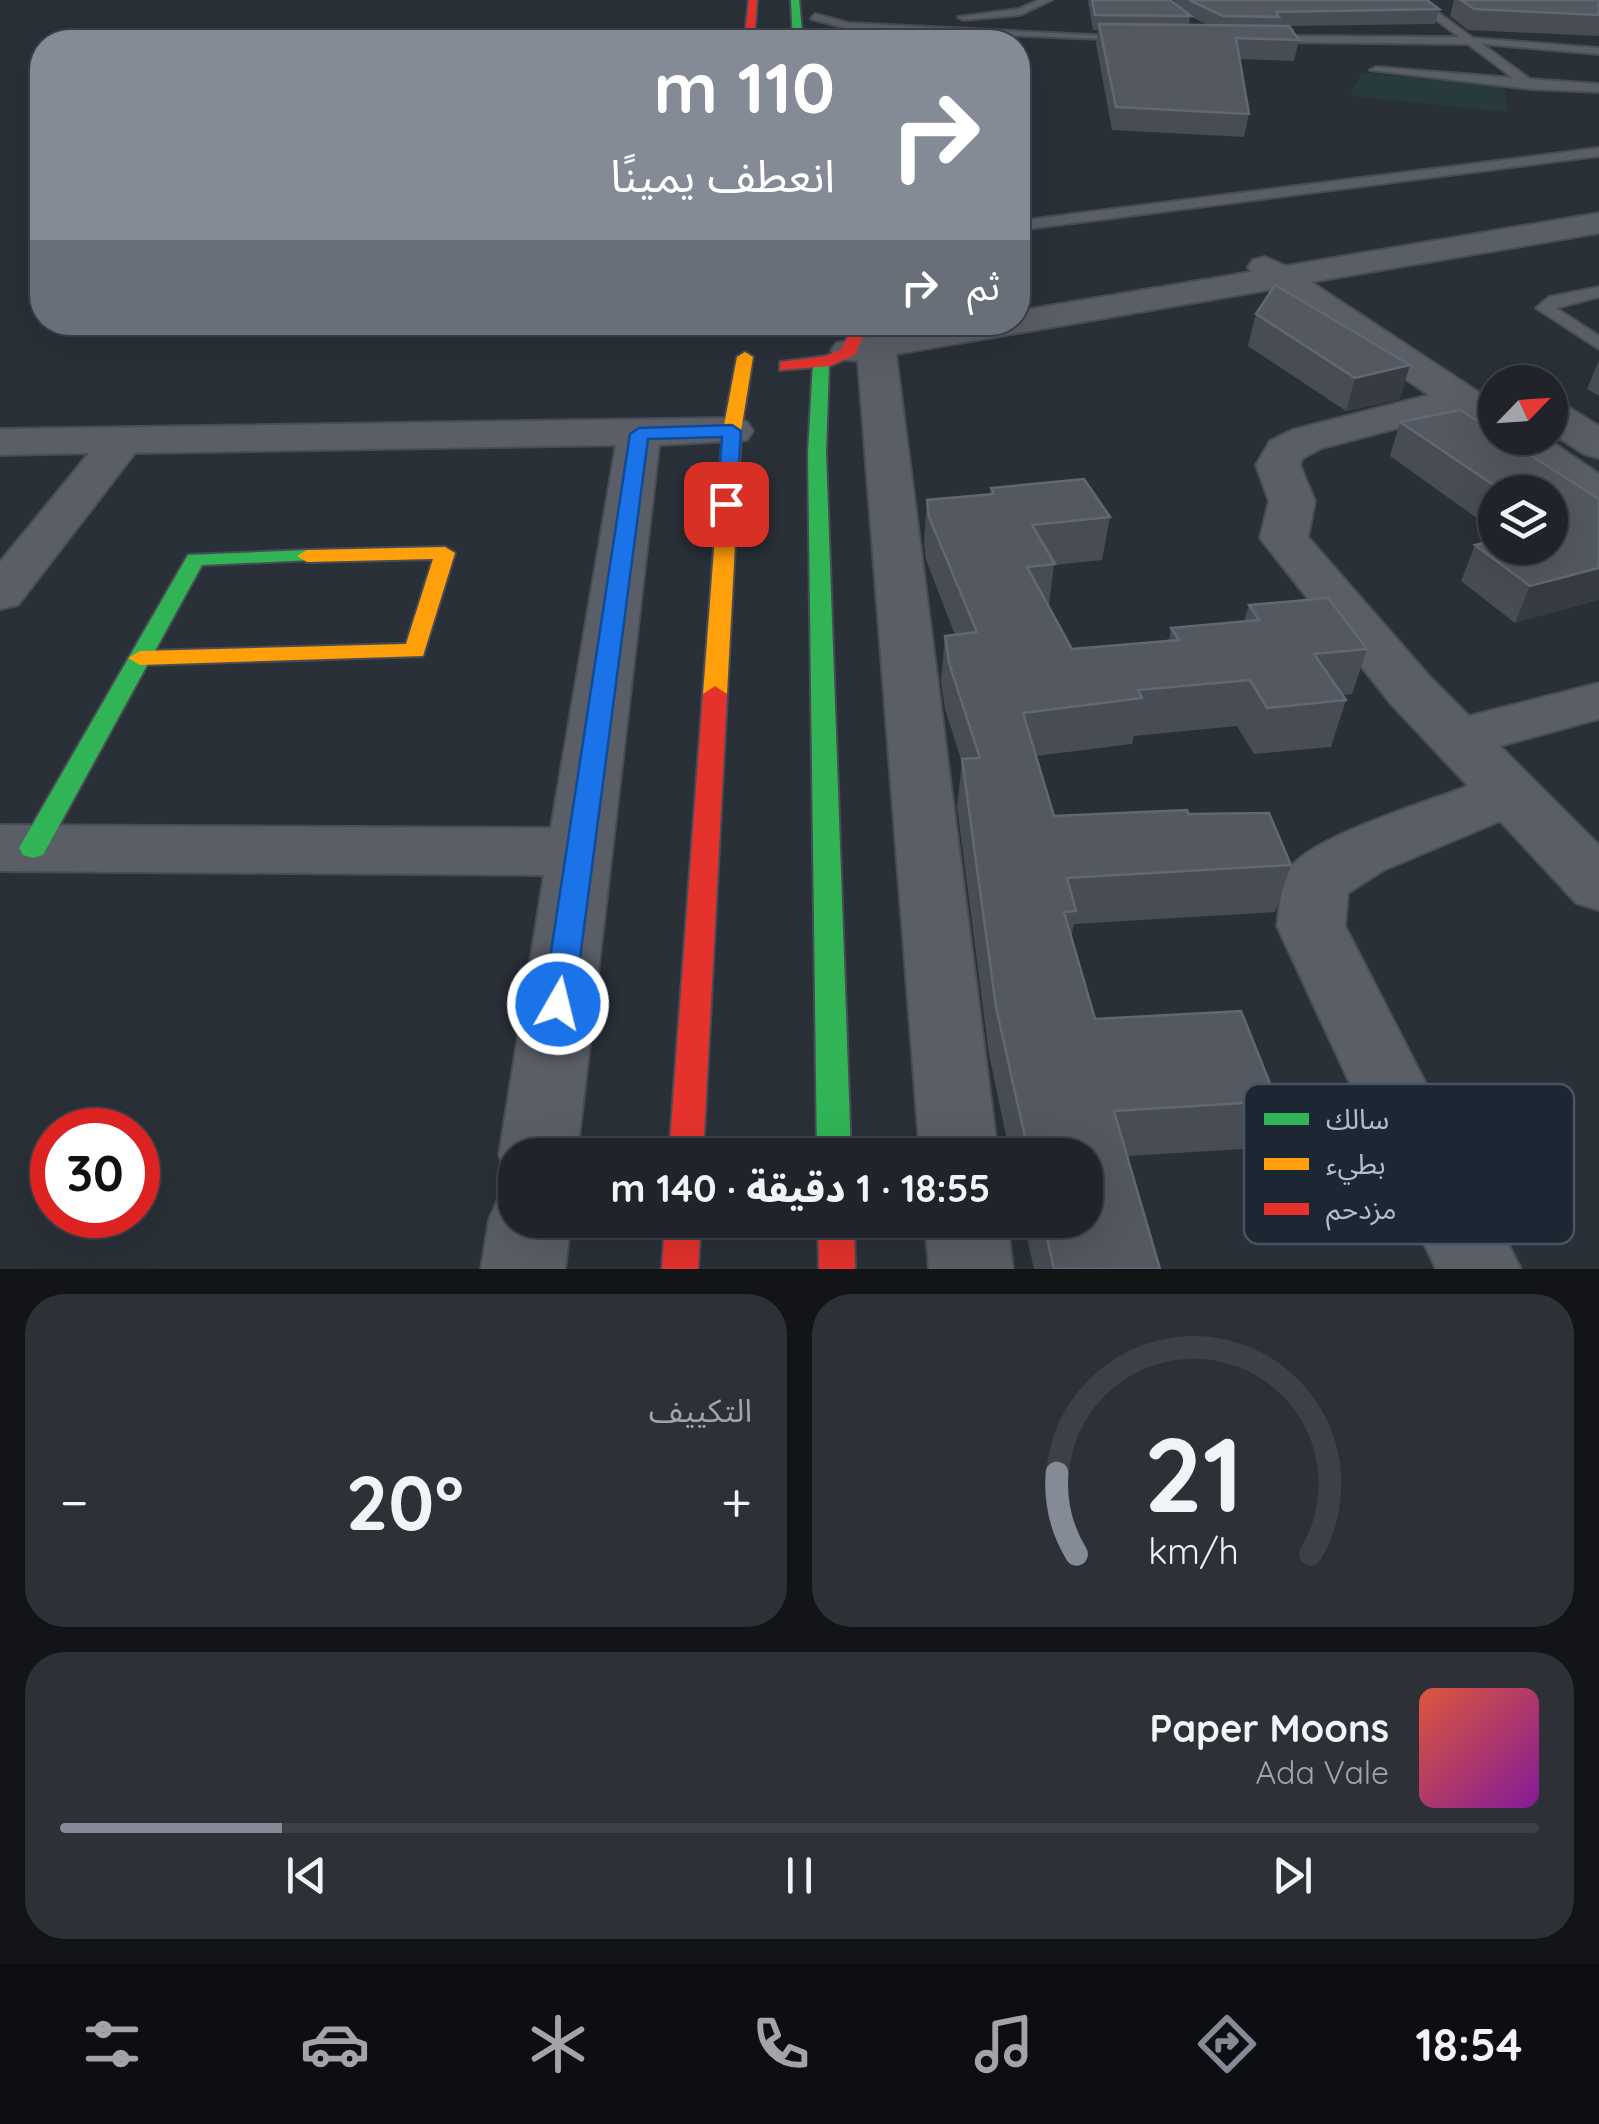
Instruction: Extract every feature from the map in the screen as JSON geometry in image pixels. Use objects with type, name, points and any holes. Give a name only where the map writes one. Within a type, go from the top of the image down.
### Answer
[{"type":"main road","points":[[750,30],[753,0]]},
{"type":"main road","points":[[687,1138],[737,348],[780,366],[848,346],[818,472],[834,1138]]},
{"type":"main road","points":[[17,848],[140,658],[194,558],[444,554],[416,652],[140,658]]},
{"type":"main road","points":[[680,1269],[682,1238]]},
{"type":"main road","points":[[836,1238],[837,1269]]},
{"type":"street","points":[[1030,319],[1599,192]]},
{"type":"street","points":[[1126,271],[1243,252],[1324,271],[1599,223]]},
{"type":"street","points":[[1282,261],[1475,394]]},
{"type":"street","points":[[1324,271],[1475,394]]},
{"type":"street","points":[[925,335],[848,346],[958,1138]]},
{"type":"street","points":[[1475,394],[1306,439],[1285,450],[1278,465],[1292,486],[1296,508],[1284,538],[1411,690],[1599,885]]},
{"type":"street","points":[[1568,425],[1599,445]]},
{"type":"street","points":[[0,442],[732,431]]},
{"type":"street","points":[[540,1138],[639,434]]},
{"type":"street","points":[[0,594],[122,441]]},
{"type":"street","points":[[1543,455],[1599,494]]},
{"type":"street","points":[[1459,738],[1599,700]]},
{"type":"street","points":[[1388,1084],[1311,926],[1317,880],[1362,853],[1510,793]]},
{"type":"street","points":[[17,848],[579,852]]},
{"type":"street","points":[[523,1269],[527,1238]]},
{"type":"street","points":[[968,1238],[971,1269]]},
{"type":"street","points":[[1467,1244],[1479,1269]]},
{"type":"lane","points":[[802,11],[999,15],[1034,9],[1047,0]]},
{"type":"lane","points":[[1415,0],[1531,85]]},
{"type":"lane","points":[[802,11],[849,26],[949,30]]},
{"type":"lane","points":[[849,26],[852,30]]},
{"type":"lane","points":[[1030,33],[1148,38]]},
{"type":"lane","points":[[1242,38],[1472,41],[1599,51]]},
{"type":"lane","points":[[1376,70],[1599,88]]},
{"type":"lane","points":[[1030,224],[1599,152]]},
{"type":"lane","points":[[1599,292],[1555,301],[1545,308],[1599,344]]},
{"type":"green space","points":[[1361,73],[1504,86],[1508,112],[1350,96]]},
{"type":"building","points":[[1092,0],[1170,0],[1191,16],[1095,15]]},
{"type":"building","points":[[1189,0],[1427,0],[1439,9],[1223,16]]},
{"type":"building","points":[[1461,0],[1599,0],[1599,15],[1474,9]]},
{"type":"building","points":[[1099,24],[1289,26],[1299,40],[1236,38],[1249,114],[1116,107]]},
{"type":"building","points":[[1275,285],[1410,365],[1355,378],[1256,314]]},
{"type":"building","points":[[1460,410],[1478,421],[1478,455],[1530,455],[1561,475],[1479,475],[1400,422]]},
{"type":"building","points":[[1084,479],[1110,517],[1032,525],[1055,564],[1027,567],[1072,649],[1179,640],[1171,628],[1259,620],[1249,605],[1328,598],[1367,649],[1314,654],[1346,700],[1267,708],[1250,680],[1138,690],[1142,698],[1023,713],[1054,816],[1187,810],[1189,814],[1269,813],[1291,865],[1067,878],[1076,911],[1064,912],[1095,1019],[1241,1011],[1270,1084],[1244,1084],[1244,1103],[1114,1111],[1160,1269],[1054,1269],[1047,1238],[1103,1238],[1103,1138],[1025,1138],[996,1007],[962,759],[980,758],[949,663],[945,636],[977,632],[929,517],[927,500],[994,494],[991,488]]},
{"type":"building","points":[[1568,479],[1599,499],[1599,568],[1530,586],[1502,565],[1568,565]]},
{"type":"traffic: fast","points":[[795,0],[797,30]]},
{"type":"traffic: fast","points":[[821,363],[817,453],[834,1138]]},
{"type":"traffic: fast","points":[[33,848],[195,559],[307,556]]},
{"type":"traffic: slow","points":[[715,694],[732,431],[745,357]]},
{"type":"traffic: slow","points":[[140,658],[415,651],[445,553],[307,556]]},
{"type":"traffic: jam","points":[[750,30],[753,0]]},
{"type":"traffic: jam","points":[[786,366],[830,361],[849,352],[856,335]]},
{"type":"traffic: jam","points":[[687,1138],[715,694]]},
{"type":"traffic: jam","points":[[680,1269],[682,1238]]},
{"type":"traffic: jam","points":[[836,1238],[837,1269]]},
{"type":"route","points":[[558,1004],[639,434],[732,431],[726,504]]}]
